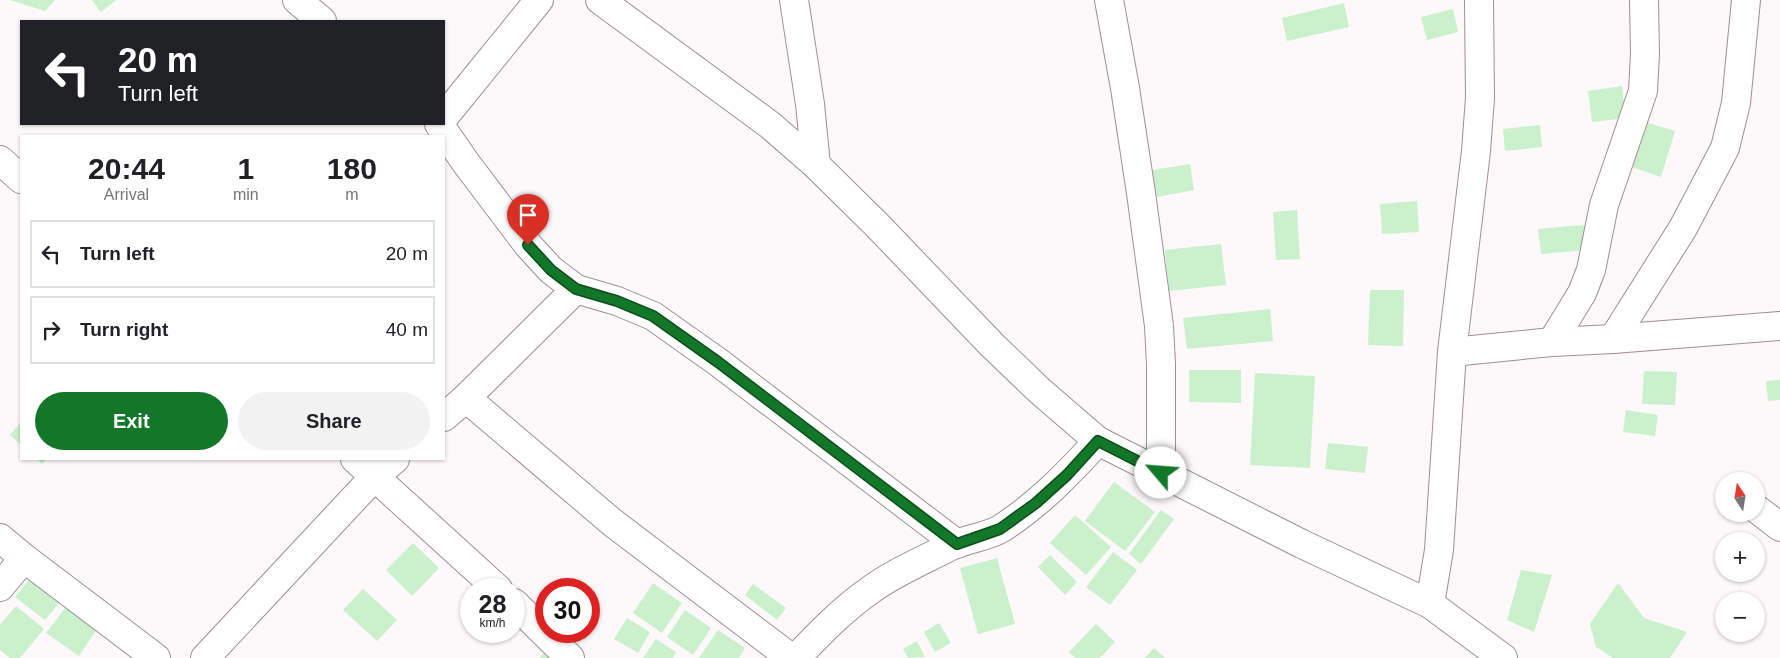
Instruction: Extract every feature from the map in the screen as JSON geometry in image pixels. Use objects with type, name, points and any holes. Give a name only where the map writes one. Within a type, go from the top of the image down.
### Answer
[{"type":"street","points":[[297,0],[321,20]]},
{"type":"street","points":[[445,116],[539,0]]},
{"type":"street","points":[[600,0],[754,114],[816,165],[877,225],[992,345],[1040,391],[1098,441],[1302,544],[1430,604],[1503,658]]},
{"type":"street","points":[[794,0],[810,104],[816,165]]},
{"type":"street","points":[[1109,0],[1135,155],[1159,326],[1161,473]]},
{"type":"street","points":[[1430,604],[1439,550],[1452,352],[1476,151],[1480,98],[1479,0]]},
{"type":"street","points":[[1552,342],[1582,293],[1591,270],[1604,205],[1643,90],[1645,54],[1644,0]]},
{"type":"street","points":[[1613,339],[1683,228],[1725,148],[1736,103],[1746,0]]},
{"type":"street","points":[[440,125],[528,245],[551,270],[576,289],[617,301],[653,316],[726,368],[957,544]]},
{"type":"street","points":[[0,160],[20,178]]},
{"type":"street","points":[[445,416],[466,398],[576,289]]},
{"type":"street","points":[[1452,352],[1552,342],[1780,326]]},
{"type":"street","points":[[466,398],[613,523],[790,658]]},
{"type":"street","points":[[796,658],[840,614],[870,590],[908,568],[957,544],[1000,529],[1007,524],[1036,503],[1061,481],[1098,441]]},
{"type":"street","points":[[205,658],[375,464],[487,578]]},
{"type":"street","points":[[1765,515],[1780,527]]},
{"type":"street","points":[[0,538],[156,658]]},
{"type":"street","points":[[0,586],[24,558]]},
{"type":"street","points":[[525,614],[570,658]]},
{"type":"building","points":[[10,0],[55,0],[45,11]]},
{"type":"building","points":[[92,0],[116,0],[101,12]]},
{"type":"building","points":[[1344,3],[1349,27],[1287,41],[1282,18]]},
{"type":"building","points":[[1453,9],[1458,32],[1427,40],[1421,17]]},
{"type":"building","points":[[1622,86],[1626,118],[1592,122],[1588,91]]},
{"type":"building","points":[[1645,122],[1675,131],[1661,177],[1631,167]]},
{"type":"building","points":[[1540,125],[1542,147],[1505,151],[1503,129]]},
{"type":"building","points":[[1190,164],[1194,190],[1157,197],[1152,170]]},
{"type":"building","points":[[1417,201],[1419,232],[1382,234],[1380,204]]},
{"type":"building","points":[[1297,210],[1300,259],[1276,260],[1273,212]]},
{"type":"building","points":[[1584,225],[1586,250],[1541,254],[1538,229]]},
{"type":"building","points":[[1221,244],[1226,285],[1169,291],[1165,250]]},
{"type":"building","points":[[1370,290],[1404,290],[1403,346],[1368,345]]},
{"type":"building","points":[[1270,309],[1273,341],[1187,349],[1183,318]]},
{"type":"building","points":[[1189,370],[1241,370],[1241,403],[1189,402]]},
{"type":"building","points":[[1644,371],[1677,372],[1675,405],[1642,404]]},
{"type":"building","points":[[1255,373],[1315,376],[1310,468],[1250,465]]},
{"type":"building","points":[[1780,380],[1780,400],[1768,401],[1766,381]]},
{"type":"building","points":[[1626,410],[1658,415],[1655,436],[1623,432]]},
{"type":"building","points":[[20,423],[20,444],[10,435]]},
{"type":"building","points":[[1328,443],[1368,447],[1365,473],[1325,469]]},
{"type":"building","points":[[38,460],[46,460],[42,464]]},
{"type":"building","points":[[1114,482],[1155,512],[1125,551],[1085,521]]},
{"type":"building","points":[[1161,510],[1174,519],[1141,564],[1129,554]]},
{"type":"building","points":[[1075,515],[1111,547],[1086,575],[1050,543]]},
{"type":"building","points":[[413,543],[439,568],[412,596],[386,570]]},
{"type":"building","points":[[1113,552],[1137,570],[1110,605],[1086,587]]},
{"type":"building","points":[[1050,555],[1077,582],[1065,595],[1038,567]]},
{"type":"building","points":[[997,558],[1015,624],[978,634],[960,568]]},
{"type":"building","points":[[1521,570],[1552,575],[1534,632],[1507,620]]},
{"type":"building","points":[[30,579],[60,602],[45,620],[15,597]]},
{"type":"building","points":[[653,583],[682,603],[662,633],[633,613]]},
{"type":"building","points":[[1618,583],[1644,618],[1687,632],[1670,658],[1613,658],[1596,647],[1590,624]]},
{"type":"building","points":[[753,584],[786,608],[777,620],[745,595]]},
{"type":"building","points":[[363,589],[397,620],[377,641],[343,610]]},
{"type":"building","points":[[16,606],[44,629],[20,658],[10,658],[0,650],[0,625]]},
{"type":"building","points":[[66,607],[97,629],[79,656],[46,633]]},
{"type":"building","points":[[685,610],[711,628],[693,655],[667,637]]},
{"type":"building","points":[[627,618],[650,632],[638,653],[614,639]]},
{"type":"building","points":[[939,623],[951,643],[935,652],[924,632]]},
{"type":"building","points":[[1096,624],[1115,642],[1100,658],[1075,658],[1069,652]]},
{"type":"building","points":[[718,630],[745,648],[739,658],[699,658]]},
{"type":"building","points":[[656,639],[676,652],[673,658],[643,658]]},
{"type":"building","points":[[917,641],[925,657],[908,658],[903,649]]},
{"type":"building","points":[[1154,648],[1165,658],[1145,658]]},
{"type":"building","points":[[547,649],[558,658],[540,658]]},
{"type":"route","points":[[528,245],[551,270],[576,289],[617,301],[653,316],[718,362],[957,544],[1000,529],[1036,503],[1067,475],[1098,441],[1161,473]]}]
